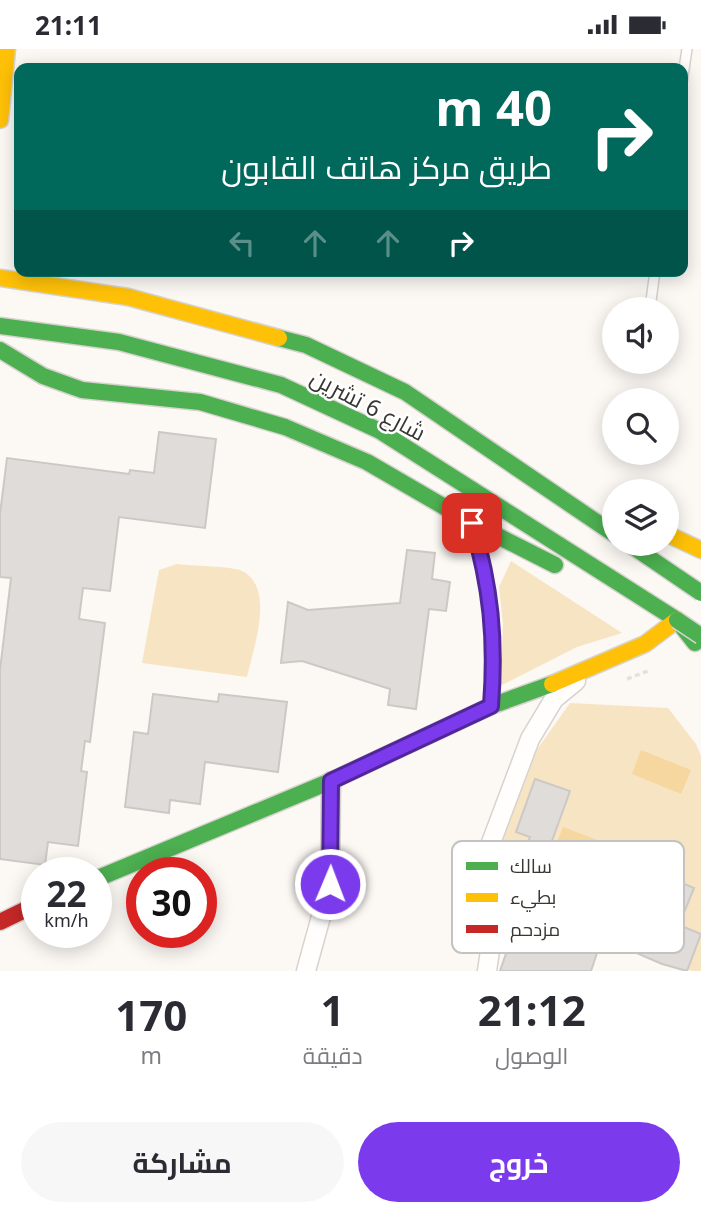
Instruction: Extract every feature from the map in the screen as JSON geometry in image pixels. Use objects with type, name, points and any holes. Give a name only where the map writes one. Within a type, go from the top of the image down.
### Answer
[{"type":"main road","points":[[0,120],[7,49]]},
{"type":"main road","name":"شارع 6 تشرين","points":[[0,278],[128,297],[306,345],[405,392],[602,525]]},
{"type":"main road","name":"شارع 6 تشرين","points":[[0,326],[119,342],[281,385],[380,431],[701,636]]},
{"type":"main road","points":[[0,350],[43,376],[82,390],[200,402],[285,427],[367,462],[472,523],[613,594],[656,606]]},
{"type":"main road","points":[[513,465],[602,504]]},
{"type":"main road","points":[[679,540],[701,550]]},
{"type":"main road","points":[[647,556],[701,593]]},
{"type":"main road","points":[[112,872],[331,781],[491,706],[587,671],[645,644],[677,620],[701,651]]},
{"type":"main road","points":[[0,922],[21,912]]},
{"type":"street","points":[[492,841],[530,739],[554,699],[587,671]]},
{"type":"street","points":[[306,971],[330,884],[331,781]]},
{"type":"street","points":[[487,971],[490,953]]},
{"type":"lane","points":[[651,297],[654,277]]},
{"type":"lane","points":[[472,523],[492,613],[495,659],[491,706]]},
{"type":"path","points":[[624,680],[648,671]]},
{"type":"shaded area","points":[[511,561],[622,633],[577,647],[500,686],[503,624],[499,587]]},
{"type":"shaded area","points":[[177,564],[237,569],[252,579],[258,591],[260,620],[247,677],[142,663],[159,570]]},
{"type":"shaded area","points":[[570,703],[668,708],[696,744],[701,756],[701,971],[692,971],[639,953],[684,953],[684,841],[502,841],[536,751]]},
{"type":"shaded area","points":[[641,750],[691,770],[681,794],[632,774]]},
{"type":"shaded area","points":[[563,827],[600,841],[557,841]]},
{"type":"building","points":[[159,432],[216,439],[205,528],[119,517],[110,591],[83,588],[79,619],[105,623],[90,742],[85,741],[81,771],[87,772],[78,846],[48,842],[46,857],[21,857],[21,862],[0,859],[0,670],[11,578],[0,577],[0,514],[7,458],[129,474],[130,470],[154,473]]},
{"type":"building","points":[[407,550],[435,553],[432,579],[450,582],[446,611],[429,609],[416,709],[388,705],[390,689],[302,661],[281,663],[288,602],[308,610],[400,603]]},
{"type":"building","points":[[153,694],[218,702],[219,694],[287,702],[278,772],[205,762],[200,804],[170,800],[169,813],[125,807],[134,732],[148,734]]},
{"type":"building","points":[[535,779],[570,791],[552,841],[529,841],[530,837],[516,832]]},
{"type":"building","points":[[684,884],[694,888],[684,913]]},
{"type":"building","points":[[684,927],[701,934],[687,971],[637,953],[684,953]]},
{"type":"building","points":[[506,953],[597,953],[591,971],[500,971]]},
{"type":"traffic: fast","points":[[0,326],[119,342],[281,385],[380,431],[677,620],[695,643]]},
{"type":"traffic: fast","points":[[279,338],[306,345],[405,392],[602,526]]},
{"type":"traffic: fast","points":[[0,350],[43,376],[82,390],[200,402],[285,427],[367,462],[472,523],[555,565]]},
{"type":"traffic: fast","points":[[647,556],[701,593]]},
{"type":"traffic: fast","points":[[677,620],[701,636]]},
{"type":"traffic: fast","points":[[112,872],[331,781],[491,706],[552,684]]},
{"type":"traffic: slow","points":[[0,120],[7,49]]},
{"type":"traffic: slow","points":[[0,278],[128,297],[279,338]]},
{"type":"traffic: slow","points":[[679,540],[701,550]]},
{"type":"traffic: slow","points":[[552,684],[645,644],[677,620]]},
{"type":"traffic: jam","points":[[0,922],[21,912]]},
{"type":"route","points":[[330,884],[331,781],[491,706],[495,659],[492,613],[472,523]]}]
